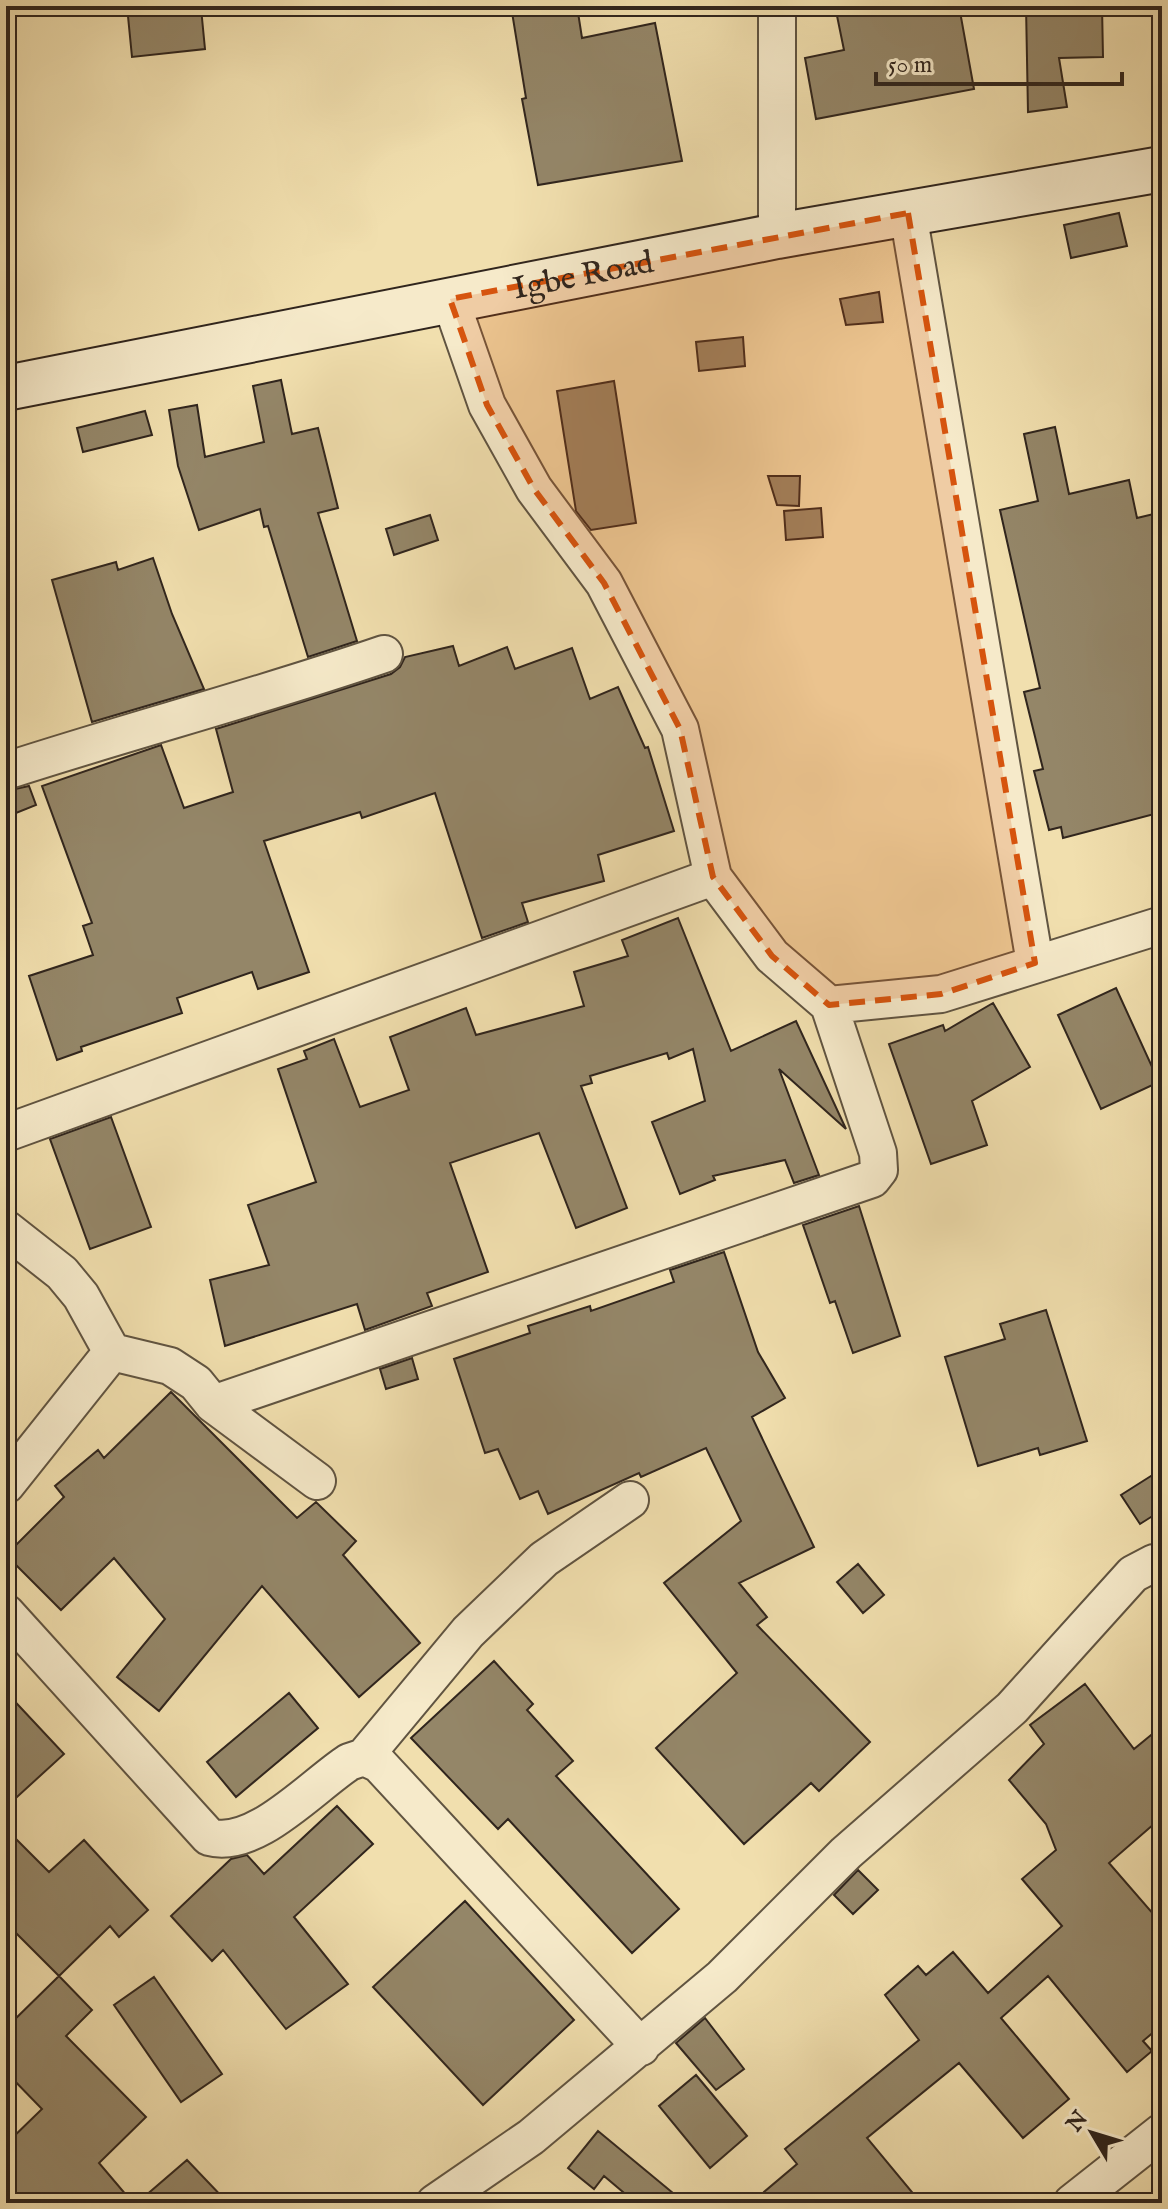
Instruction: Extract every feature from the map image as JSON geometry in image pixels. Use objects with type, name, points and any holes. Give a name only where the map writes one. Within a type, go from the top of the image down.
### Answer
[{"type":"street","points":[[777,6],[777,236]]},
{"type":"street","name":"Igbe Road","points":[[6,388],[777,236],[1162,169]]},
{"type":"street","points":[[908,213],[1035,963]]},
{"type":"street","points":[[213,1404],[872,1179],[879,1170],[878,1153],[829,1005],[772,956],[713,877],[680,729],[604,583],[534,489],[487,405],[450,299]]},
{"type":"street","points":[[6,771],[141,727],[294,685],[384,654]]},
{"type":"street","points":[[6,1133],[713,877]]},
{"type":"street","points":[[829,1005],[941,994],[1162,925]]},
{"type":"street","points":[[6,1229],[62,1273],[81,1296],[112,1352],[170,1366],[196,1383],[213,1404],[317,1481]]},
{"type":"street","points":[[6,1485],[112,1352]]},
{"type":"street","points":[[6,1613],[209,1837],[224,1841],[252,1833],[330,1774],[364,1757],[468,1632],[544,1559],[630,1500]]},
{"type":"street","points":[[435,2203],[531,2137],[722,1977],[846,1853],[1012,1708],[1133,1574],[1154,1563],[1162,1570]]},
{"type":"street","points":[[364,1757],[379,1764],[641,2047]]},
{"type":"street","points":[[1072,2203],[1162,2132]]},
{"type":"highlighted area","points":[[908,213],[1035,963],[941,994],[829,1005],[772,956],[713,877],[680,729],[604,583],[534,489],[487,405],[450,299]]},
{"type":"building","points":[[127,6],[201,8],[205,49],[132,57]]},
{"type":"building","points":[[511,6],[577,6],[582,38],[655,23],[682,161],[538,185],[522,99],[526,98]]},
{"type":"building","points":[[835,6],[959,6],[974,89],[816,119],[805,58],[844,50]]},
{"type":"building","points":[[1026,6],[1102,6],[1103,57],[1059,58],[1067,107],[1028,112]]},
{"type":"building","points":[[1119,213],[1127,246],[1071,258],[1064,225]]},
{"type":"building","points":[[879,292],[883,322],[846,325],[840,299]]},
{"type":"building","points":[[743,337],[745,366],[699,371],[696,342]]},
{"type":"building","points":[[281,380],[292,434],[318,428],[338,508],[318,513],[357,641],[308,657],[260,509],[199,530],[178,466],[169,410],[197,405],[205,457],[264,442],[253,386]]},
{"type":"building","points":[[614,381],[636,523],[591,530],[576,511],[557,391]]},
{"type":"building","points":[[145,411],[152,435],[83,452],[77,428]]},
{"type":"building","points":[[1055,427],[1069,494],[1129,480],[1137,518],[1162,512],[1162,812],[1063,838],[1061,827],[1049,830],[1034,771],[1043,769],[1024,692],[1040,688],[1000,510],[1038,501],[1024,434]]},
{"type":"building","points":[[768,476],[800,476],[799,506],[777,505]]},
{"type":"building","points":[[821,508],[823,537],[786,540],[784,511]]},
{"type":"building","points":[[430,515],[438,540],[394,555],[386,529]]},
{"type":"building","points":[[153,558],[172,614],[204,689],[92,722],[52,580],[116,562],[118,570]]},
{"type":"building","points":[[453,646],[459,666],[507,647],[515,669],[572,648],[590,699],[618,687],[645,748],[648,747],[674,831],[598,855],[604,881],[522,903],[528,922],[482,938],[435,793],[362,818],[360,812],[264,841],[309,972],[258,989],[252,972],[177,998],[182,1013],[81,1047],[82,1051],[57,1060],[29,976],[93,955],[83,926],[92,923],[42,786],[161,745],[184,808],[233,792],[216,729],[391,674],[400,667],[405,657]]},
{"type":"building","points":[[29,786],[36,805],[6,817],[6,791]]},
{"type":"building","points":[[678,918],[731,1051],[796,1021],[846,1129],[779,1069],[819,1175],[794,1183],[785,1160],[713,1176],[715,1180],[680,1194],[652,1122],[705,1101],[693,1049],[669,1059],[667,1053],[590,1076],[592,1083],[581,1086],[627,1208],[576,1228],[539,1133],[450,1163],[488,1272],[427,1293],[432,1306],[365,1330],[357,1304],[225,1346],[210,1280],[269,1265],[248,1205],[316,1182],[278,1069],[307,1059],[304,1051],[334,1039],[360,1107],[409,1090],[390,1037],[466,1008],[476,1035],[584,1006],[574,972],[628,956],[622,940]]},
{"type":"building","points":[[1116,988],[1159,1082],[1101,1109],[1058,1015]]},
{"type":"building","points":[[993,1003],[1030,1067],[972,1101],[987,1145],[931,1164],[889,1044],[943,1025],[945,1031]]},
{"type":"building","points":[[111,1117],[151,1227],[90,1249],[50,1139]]},
{"type":"building","points":[[859,1206],[900,1336],[853,1353],[835,1301],[830,1303],[803,1225]]},
{"type":"building","points":[[724,1252],[758,1352],[785,1398],[752,1417],[814,1547],[739,1583],[767,1617],[757,1625],[870,1742],[819,1791],[811,1783],[744,1844],[656,1748],[737,1673],[664,1583],[741,1521],[706,1448],[641,1477],[639,1473],[548,1514],[538,1491],[520,1499],[498,1449],[485,1453],[454,1359],[530,1333],[528,1326],[590,1306],[591,1311],[674,1282],[670,1270]]},
{"type":"building","points":[[1046,1310],[1087,1441],[1040,1455],[1038,1448],[978,1466],[945,1357],[1005,1339],[1000,1324]]},
{"type":"building","points":[[412,1358],[418,1379],[386,1389],[380,1369]]},
{"type":"building","points":[[171,1392],[297,1518],[316,1502],[356,1541],[343,1555],[420,1643],[359,1697],[262,1586],[159,1711],[117,1677],[165,1619],[114,1558],[61,1610],[6,1555],[64,1497],[55,1486],[98,1450],[104,1458]]},
{"type":"building","points":[[1162,1469],[1162,1510],[1140,1524],[1121,1495]]},
{"type":"building","points":[[858,1564],[884,1595],[863,1613],[837,1582]]},
{"type":"building","points":[[494,1661],[533,1704],[527,1710],[573,1761],[556,1776],[679,1909],[632,1953],[508,1819],[498,1829],[411,1738]]},
{"type":"building","points":[[1085,1684],[1134,1749],[1162,1726],[1162,1817],[1109,1863],[1162,1924],[1162,2025],[1143,2041],[1152,2051],[1127,2072],[1048,1976],[1001,2018],[1069,2099],[1023,2138],[959,2063],[867,2138],[921,2203],[751,2203],[797,2164],[785,2149],[919,2040],[885,1995],[918,1966],[926,1975],[953,1952],[988,1993],[1062,1926],[1022,1879],[1056,1850],[1046,1824],[1009,1780],[1044,1744],[1030,1725]]},
{"type":"building","points":[[6,1692],[64,1754],[6,1807]]},
{"type":"building","points":[[289,1693],[318,1728],[236,1797],[207,1762]]},
{"type":"building","points":[[337,1806],[373,1844],[294,1917],[348,1984],[286,2029],[223,1950],[212,1961],[171,1916],[231,1859],[247,1855],[264,1874]]},
{"type":"building","points":[[6,1829],[49,1872],[84,1840],[148,1910],[119,1937],[110,1926],[59,1976],[6,1923]]},
{"type":"building","points":[[858,1870],[878,1890],[853,1914],[834,1895]]},
{"type":"building","points":[[465,1901],[574,2020],[483,2105],[373,1987]]},
{"type":"building","points":[[59,1976],[92,2010],[66,2036],[146,2117],[99,2163],[133,2203],[6,2203],[6,2144],[42,2109],[6,2072],[6,2028]]},
{"type":"building","points":[[154,1977],[222,2074],[181,2102],[114,2005]]},
{"type":"building","points":[[705,2018],[744,2069],[716,2090],[676,2043]]},
{"type":"building","points":[[696,2075],[747,2136],[710,2168],[659,2106]]},
{"type":"building","points":[[598,2131],[685,2203],[636,2203],[604,2176],[594,2189],[568,2168]]},
{"type":"building","points":[[187,2160],[228,2203],[137,2203]]}]
